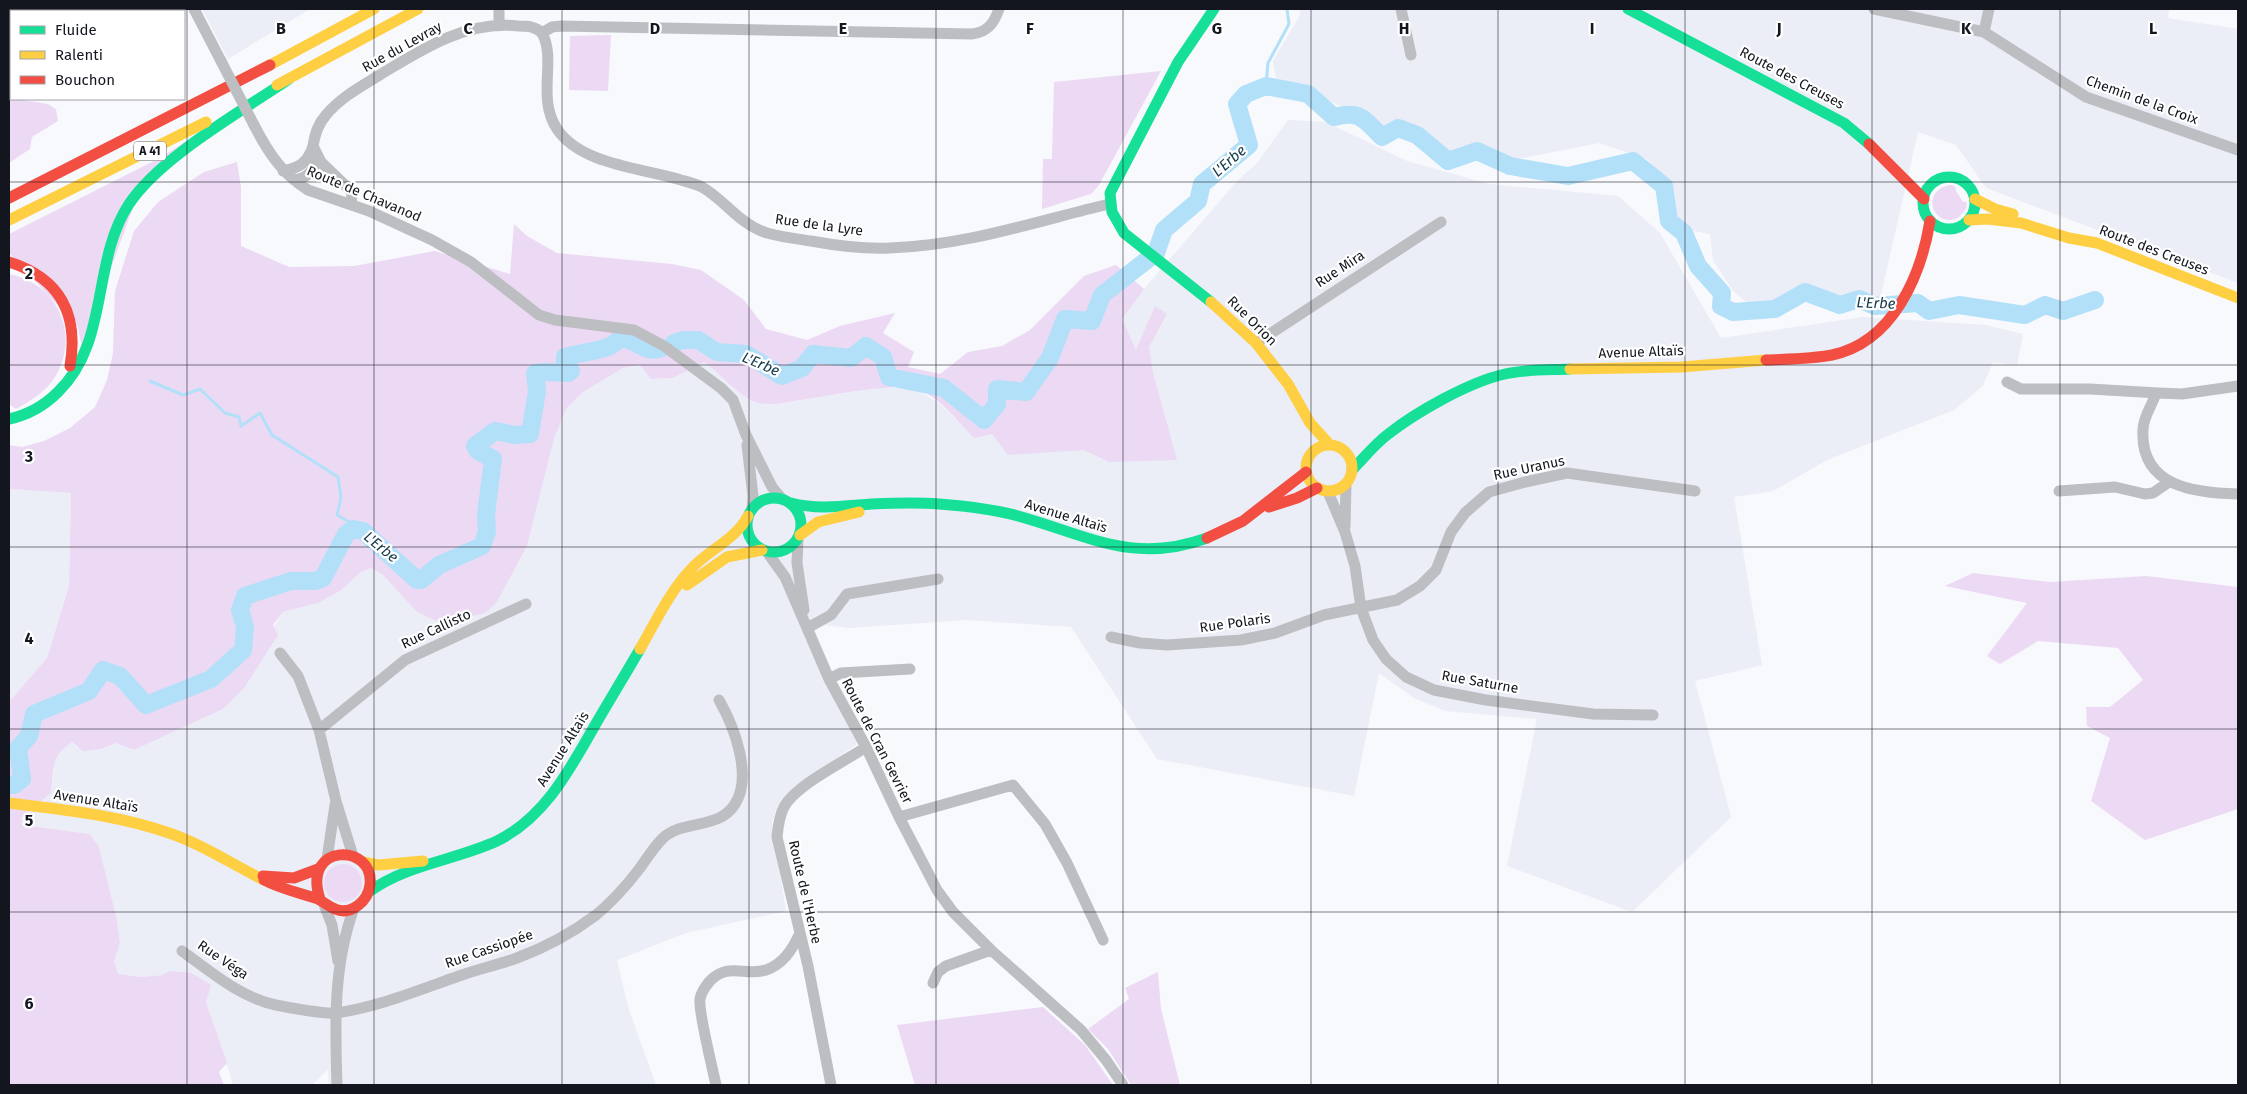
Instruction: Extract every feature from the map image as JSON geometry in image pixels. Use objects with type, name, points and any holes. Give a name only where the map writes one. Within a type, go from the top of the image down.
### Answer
[{"type":"main road","name":"A 41","points":[[9,198],[259,71],[374,9]]},
{"type":"main road","name":"A 41","points":[[9,220],[289,79],[418,9]]},
{"type":"main road","points":[[1109,204],[1110,193],[1178,62],[1214,9]]},
{"type":"main road","name":"Route des Creuses","points":[[1628,9],[1844,123],[1869,144],[1924,199]]},
{"type":"main road","points":[[9,419],[38,408],[54,396],[74,375],[85,351],[112,241],[128,206],[156,172],[177,155],[289,79]]},
{"type":"main road","points":[[1844,123],[1874,140],[1914,175],[1935,181]]},
{"type":"main road","points":[[28,176],[94,155]]},
{"type":"main road","points":[[1943,178],[1958,178],[1972,190],[1975,199],[1974,210],[1969,220],[1958,228],[1940,227],[1930,221],[1924,211],[1924,199],[1930,186],[1935,181],[1943,178]]},
{"type":"main road","points":[[1975,199],[1995,209],[2072,231],[2097,243]]},
{"type":"main road","name":"Rue Orion","points":[[1109,204],[1119,228],[1216,306],[1256,343],[1288,384],[1318,434],[1330,445]]},
{"type":"main road","name":"Route des Creuses","points":[[1969,220],[1988,219],[2021,223],[2069,238],[2097,243],[2238,298]]},
{"type":"main road","points":[[1924,256],[1930,221]]},
{"type":"main road","points":[[1924,256],[1938,240],[1952,229]]},
{"type":"main road","name":"Avenue Altaïs","points":[[1352,470],[1387,435],[1466,388],[1505,374],[1535,370],[1682,367],[1832,354],[1861,344],[1876,333],[1897,312],[1907,296],[1924,256]]},
{"type":"main road","points":[[9,262],[28,268],[47,280],[64,300],[69,312],[74,334],[72,357],[66,378],[54,396]]},
{"type":"main road","name":"Rue Orion","points":[[1300,406],[1310,454]]},
{"type":"main road","name":"Avenue Altaïs","points":[[1342,449],[1387,435]]},
{"type":"main road","points":[[1330,445],[1342,449],[1351,462],[1352,470],[1346,484],[1339,489],[1328,492],[1310,483],[1306,472],[1306,464],[1310,454],[1322,446],[1330,445]]},
{"type":"main road","name":"Avenue Altaïs","points":[[786,501],[815,508],[922,502],[987,510],[1024,518],[1106,545],[1135,548],[1186,544],[1233,527],[1260,510],[1306,472]]},
{"type":"main road","name":"Avenue Altaïs","points":[[1260,510],[1297,498],[1317,488]]},
{"type":"main road","points":[[765,499],[786,501],[801,517],[799,537],[784,551],[765,551],[754,544],[749,535],[747,526],[750,512],[765,499]]},
{"type":"main road","name":"Avenue Altaïs","points":[[799,537],[818,522],[888,504]]},
{"type":"main road","name":"Avenue Altaïs","points":[[370,891],[379,884],[438,860],[495,841],[518,828],[553,795],[668,604],[676,587],[705,556],[732,539],[744,525],[750,512]]},
{"type":"main road","name":"Avenue Altaïs","points":[[668,604],[693,579],[728,558],[739,553],[765,551]]},
{"type":"main road","name":"Avenue Altaïs","points":[[11,804],[136,821],[175,835],[283,889],[321,901]]},
{"type":"main road","points":[[339,854],[358,859],[368,871],[371,881],[370,891],[364,902],[354,908],[341,911],[328,907],[321,901],[315,884],[318,869],[327,859],[339,854]]},
{"type":"main road","name":"Avenue Altaïs","points":[[358,859],[378,865],[438,860]]},
{"type":"main road","name":"Avenue Altaïs","points":[[258,876],[294,878],[318,869]]},
{"type":"street","name":"Route de Chavanod","points":[[194,9],[269,153],[283,171],[308,190],[409,228],[470,262],[538,315],[555,320],[634,330],[648,336],[721,388],[733,400],[746,435],[772,487],[786,501]]},
{"type":"street","points":[[499,9],[499,24]]},
{"type":"street","points":[[542,33],[552,27],[570,26],[972,34],[990,26],[999,9]]},
{"type":"street","points":[[1401,9],[1411,54]]},
{"type":"street","name":"Chemin de la Croix","points":[[1874,9],[1984,32],[2086,98],[2238,150]]},
{"type":"street","points":[[1984,32],[1989,9]]},
{"type":"street","name":"Rue du Levray","points":[[294,180],[303,178],[311,172],[316,164],[315,151],[320,122],[335,105],[403,61],[447,38],[470,29],[499,24],[534,27],[542,33]]},
{"type":"street","name":"Rue de la Lyre","points":[[542,33],[547,50],[546,93],[549,112],[558,129],[568,141],[582,150],[603,159],[678,179],[703,188],[744,222],[766,233],[844,247],[890,248],[942,244],[976,238],[1109,204]]},
{"type":"street","points":[[315,151],[321,162],[351,191],[351,205]]},
{"type":"street","name":"Rue du Levray","points":[[283,171],[301,166],[310,154],[315,151]]},
{"type":"street","name":"Rue Mira","points":[[1256,343],[1441,222]]},
{"type":"street","points":[[2007,382],[2021,389],[2090,389],[2182,394],[2238,386]]},
{"type":"street","points":[[2156,393],[2143,428],[2143,443],[2150,462],[2169,482],[2182,488],[2238,494]]},
{"type":"street","name":"Route de Chavanod","points":[[746,435],[753,496],[750,512]]},
{"type":"street","name":"Rue Uranus","points":[[1361,608],[1398,600],[1420,586],[1436,570],[1451,532],[1465,513],[1489,492],[1567,473],[1695,491]]},
{"type":"street","points":[[2059,491],[2115,487],[2145,494],[2153,493],[2169,482]]},
{"type":"street","name":"Rue Saturne","points":[[1345,532],[1346,484]]},
{"type":"street","name":"Rue Saturne","points":[[1328,492],[1345,532],[1354,566],[1361,608],[1373,640],[1386,659],[1406,676],[1434,690],[1486,700],[1593,714],[1653,715]]},
{"type":"street","name":"Route de Cran Gevrier","points":[[799,537],[797,563],[806,624]]},
{"type":"street","name":"Route de Cran Gevrier","points":[[765,551],[785,577],[828,679],[866,747],[898,817],[937,890],[953,912],[991,950],[1081,1030],[1106,1060],[1123,1085]]},
{"type":"street","points":[[806,624],[831,615],[847,594],[938,579]]},
{"type":"street","name":"Rue Callisto","points":[[319,730],[406,660],[526,604]]},
{"type":"street","name":"Rue Polaris","points":[[1111,637],[1140,643],[1167,645],[1213,643],[1276,633],[1324,615],[1361,608]]},
{"type":"street","points":[[280,653],[298,676],[319,730],[336,801],[358,859]]},
{"type":"street","name":"Route de Cran Gevrier","points":[[828,679],[841,673],[910,669]]},
{"type":"street","name":"Rue Cassiopée","points":[[334,1013],[375,1003],[482,968],[516,959],[557,939],[596,914],[619,894],[663,838],[678,828],[708,823],[729,812],[740,795],[742,763],[730,718],[719,700]]},
{"type":"street","name":"Route de l'Herbe","points":[[831,1085],[808,966],[777,837],[780,816],[789,800],[866,747]]},
{"type":"street","name":"Route de Cran Gevrier","points":[[898,817],[1013,785],[1046,824],[1067,863],[1103,940]]},
{"type":"street","points":[[327,859],[336,801]]},
{"type":"street","points":[[321,901],[332,925],[340,970]]},
{"type":"street","points":[[336,1085],[334,1013],[346,928],[354,908]]},
{"type":"street","points":[[716,1085],[700,1001],[705,988],[723,972],[731,970],[765,970],[782,961],[790,952],[799,934]]},
{"type":"street","points":[[933,983],[938,972],[946,966],[991,950]]},
{"type":"street","name":"Rue Véga","points":[[182,951],[235,989],[275,1005],[334,1013]]},
{"type":"street","points":[[790,952],[808,966]]},
{"type":"shaded area","points":[[202,9],[310,9],[228,59]]},
{"type":"shaded area","points":[[1301,9],[2169,9],[2168,18],[2238,29],[2238,283],[1986,188],[1956,145],[1918,132],[1880,299],[1860,296],[1838,300],[1806,288],[1777,304],[1746,302],[1733,291],[1713,260],[1710,234],[1693,231],[1671,215],[1672,193],[1647,159],[1599,143],[1512,160],[1476,146],[1451,154],[1427,132],[1408,124],[1382,127],[1305,89],[1276,78],[1273,61],[1299,17]]},
{"type":"shaded area","points":[[611,35],[608,91],[569,90],[570,36]]},
{"type":"shaded area","points":[[1161,71],[1099,185],[1091,194],[1042,209],[1043,159],[1052,159],[1054,82]]},
{"type":"shaded area","points":[[9,98],[10,100],[48,104],[56,109],[58,121],[32,137],[30,149],[9,163]]},
{"type":"shaded area","points":[[1288,120],[1326,122],[1407,161],[1489,184],[1618,196],[1660,233],[1721,338],[1863,317],[1986,325],[2023,334],[2017,365],[1993,362],[1983,386],[1954,410],[1827,460],[1773,491],[1734,497],[1762,665],[1695,681],[1731,817],[1632,912],[1507,866],[1537,719],[1445,711],[1414,698],[1379,673],[1354,796],[1157,759],[1071,627],[967,620],[849,628],[825,625],[815,631],[839,687],[867,737],[789,792],[777,807],[772,823],[786,911],[686,933],[617,960],[628,1007],[656,1085],[329,1085],[328,1069],[312,1085],[236,1085],[233,1084],[206,1002],[163,975],[142,977],[118,974],[114,961],[120,943],[117,920],[99,847],[90,834],[23,825],[21,818],[51,793],[55,758],[60,749],[72,742],[78,748],[101,749],[116,743],[134,750],[223,709],[283,612],[318,603],[340,591],[361,572],[371,568],[382,574],[417,612],[485,612],[497,602],[527,546],[554,439],[566,409],[583,392],[623,368],[640,365],[651,379],[673,378],[704,362],[716,370],[736,389],[757,403],[782,403],[885,387],[916,389],[940,404],[956,419],[1136,351],[1121,319],[1144,289],[1237,181],[1257,163]]},
{"type":"shaded area","points":[[190,139],[143,180],[82,348],[78,327],[9,253],[9,234],[158,159]]},
{"type":"shaded area","points":[[237,162],[241,187],[241,246],[289,267],[354,266],[435,251],[510,274],[514,224],[527,236],[557,253],[672,264],[701,270],[744,300],[766,329],[807,340],[840,326],[895,313],[883,333],[914,352],[908,367],[940,374],[968,352],[1002,346],[1030,330],[1084,276],[1116,265],[1144,289],[1122,319],[1136,350],[1155,306],[1167,314],[1149,347],[1153,373],[1177,460],[1109,462],[1084,450],[1008,455],[992,434],[974,438],[933,397],[925,392],[907,387],[880,388],[764,404],[752,401],[704,362],[673,378],[651,379],[640,365],[623,368],[583,392],[566,409],[554,439],[527,546],[497,602],[485,613],[441,623],[417,612],[382,574],[371,568],[361,572],[340,591],[318,603],[283,612],[273,625],[278,635],[244,688],[223,709],[134,750],[116,743],[101,749],[83,751],[72,742],[60,752],[54,764],[51,793],[21,818],[23,825],[90,834],[99,847],[117,920],[120,943],[114,961],[118,974],[142,977],[163,975],[169,971],[191,973],[211,985],[206,1002],[227,1063],[219,1072],[224,1085],[9,1085],[9,702],[47,658],[69,586],[71,493],[9,489],[9,445],[22,447],[44,441],[70,428],[95,407],[107,380],[113,353],[115,291],[134,231],[158,202],[204,172]]},
{"type":"shaded area","points":[[1950,185],[1955,186],[1963,202],[1967,202],[1966,209],[1958,218],[1949,220],[1936,214],[1932,201],[1935,194],[1941,188]]},
{"type":"shaded area","points":[[9,274],[26,279],[52,299],[60,313],[65,328],[66,344],[62,361],[55,377],[37,396],[16,409],[9,404]]},
{"type":"shaded area","points":[[9,489],[71,493],[69,586],[47,658],[9,702]]},
{"type":"shaded area","points":[[1973,573],[2050,582],[2146,576],[2238,587],[2238,809],[2145,840],[2091,801],[2110,738],[2087,726],[2086,707],[2110,707],[2143,680],[2118,648],[2038,641],[2000,664],[1987,656],[2027,603],[1945,586]]},
{"type":"shaded area","points":[[343,864],[350,865],[356,870],[361,876],[361,890],[356,896],[350,901],[343,902],[336,901],[330,896],[325,890],[324,883],[325,876],[330,870],[336,865]]},
{"type":"shaded area","points":[[1158,972],[1161,1009],[1180,1085],[1131,1085],[1108,1049],[1088,1029],[1129,999],[1125,988]]},
{"type":"shaded area","points":[[1043,1007],[1085,1045],[1113,1085],[915,1085],[897,1025]]},
{"type":"waterway","points":[[1266,86],[1268,63],[1289,24],[1287,9]]},
{"type":"waterway","name":"L'Erbe","points":[[674,343],[683,340],[698,340],[717,352],[746,354],[782,376],[802,368],[813,354],[851,358],[866,346],[883,357],[889,377],[944,388],[984,420],[997,404],[997,389],[1026,392],[1050,358],[1065,319],[1092,321],[1102,295],[1156,253],[1164,230],[1198,201],[1202,184],[1249,145],[1237,104],[1246,94],[1266,86],[1308,94],[1334,117],[1350,115],[1361,118],[1371,125],[1382,137],[1398,128],[1417,135],[1448,161],[1477,151],[1510,166],[1568,176],[1633,161],[1664,186],[1669,221],[1684,233],[1698,266],[1722,293],[1721,306],[1733,312],[1775,309],[1805,292],[1840,305],[1859,299],[1875,306],[1918,303],[1929,311],[1959,305],[2025,315],[2045,305],[2063,311],[2095,300]]},
{"type":"waterway","name":"L'Erbe","points":[[9,785],[14,785],[22,779],[18,748],[29,736],[34,714],[89,691],[103,670],[120,676],[146,705],[211,679],[243,650],[245,627],[240,610],[245,596],[291,581],[315,581],[323,578],[346,534],[353,529],[363,531],[417,580],[421,580],[439,565],[482,546],[487,532],[486,515],[493,459],[478,451],[475,446],[495,431],[515,435],[530,434],[537,391],[535,373],[568,373],[571,371],[565,361],[565,357],[603,349],[623,339],[630,340],[647,349],[662,348]]},
{"type":"waterway","points":[[150,381],[183,395],[200,389],[225,413],[239,417],[241,426],[260,413],[272,435],[338,477],[341,498],[337,515],[351,523],[353,529]]},
{"type":"traffic: fast","points":[[1211,302],[1124,233],[1112,212],[1110,193],[1178,62],[1214,9]]},
{"type":"traffic: fast","points":[[1628,9],[1844,123],[1869,144]]},
{"type":"traffic: fast","points":[[9,419],[29,412],[47,402],[74,372],[86,350],[109,251],[117,227],[129,204],[143,186],[181,152],[289,79]]},
{"type":"traffic: fast","points":[[1949,177],[1963,181],[1971,189],[1975,203],[1971,217],[1963,225],[1949,229],[1935,225],[1927,217],[1923,203],[1927,189],[1935,181],[1949,177]]},
{"type":"traffic: fast","points":[[1352,470],[1378,443],[1399,426],[1459,391],[1491,378],[1513,372],[1570,369]]},
{"type":"traffic: fast","points":[[769,498],[779,498],[789,502],[797,510],[801,525],[797,540],[789,548],[779,552],[769,552],[759,548],[751,540],[747,530],[747,520],[751,510],[759,502],[769,498]]},
{"type":"traffic: fast","points":[[791,503],[821,507],[922,503],[979,508],[999,511],[1089,538],[1133,548],[1156,549],[1180,546],[1207,538]]},
{"type":"traffic: fast","points":[[370,891],[400,874],[497,841],[528,820],[554,792],[565,776],[640,649]]},
{"type":"traffic: slow","points":[[270,65],[374,9]]},
{"type":"traffic: slow","points":[[277,85],[418,9]]},
{"type":"traffic: slow","points":[[9,220],[206,122]]},
{"type":"traffic: slow","points":[[1975,199],[1995,209],[2013,214]]},
{"type":"traffic: slow","points":[[1969,220],[1988,219],[2021,223],[2069,238],[2097,243],[2238,298]]},
{"type":"traffic: slow","points":[[1211,302],[1256,343],[1288,384],[1310,423],[1330,445]]},
{"type":"traffic: slow","points":[[1570,369],[1682,367],[1766,360]]},
{"type":"traffic: slow","points":[[1324,445],[1334,445],[1348,455],[1352,468],[1348,481],[1342,487],[1334,491],[1324,491],[1310,481],[1306,473],[1306,463],[1316,449],[1324,445]]},
{"type":"traffic: slow","points":[[800,535],[818,522],[859,512]]},
{"type":"traffic: slow","points":[[640,649],[684,577],[699,561],[736,532],[748,516]]},
{"type":"traffic: slow","points":[[687,585],[727,557],[762,550]]},
{"type":"traffic: slow","points":[[9,803],[91,814],[132,822],[172,834],[196,844],[264,880]]},
{"type":"traffic: slow","points":[[363,862],[378,865],[423,861]]},
{"type":"traffic: jam","points":[[9,198],[270,65]]},
{"type":"traffic: jam","points":[[1869,144],[1924,199]]},
{"type":"traffic: jam","points":[[1766,360],[1832,355],[1853,348],[1872,336],[1900,304],[1911,284],[1926,242],[1930,221]]},
{"type":"traffic: jam","points":[[9,262],[27,269],[41,278],[53,288],[62,300],[68,314],[71,330],[70,366]]},
{"type":"traffic: jam","points":[[1207,538],[1243,521],[1306,472]]},
{"type":"traffic: jam","points":[[1269,507],[1297,498],[1317,488]]},
{"type":"traffic: jam","points":[[264,880],[318,899],[341,911],[353,909],[358,906],[369,891],[369,871],[362,861],[351,856],[340,855],[329,858],[320,867],[317,880],[320,899]]},
{"type":"traffic: jam","points":[[263,876],[294,878],[318,869]]}]
